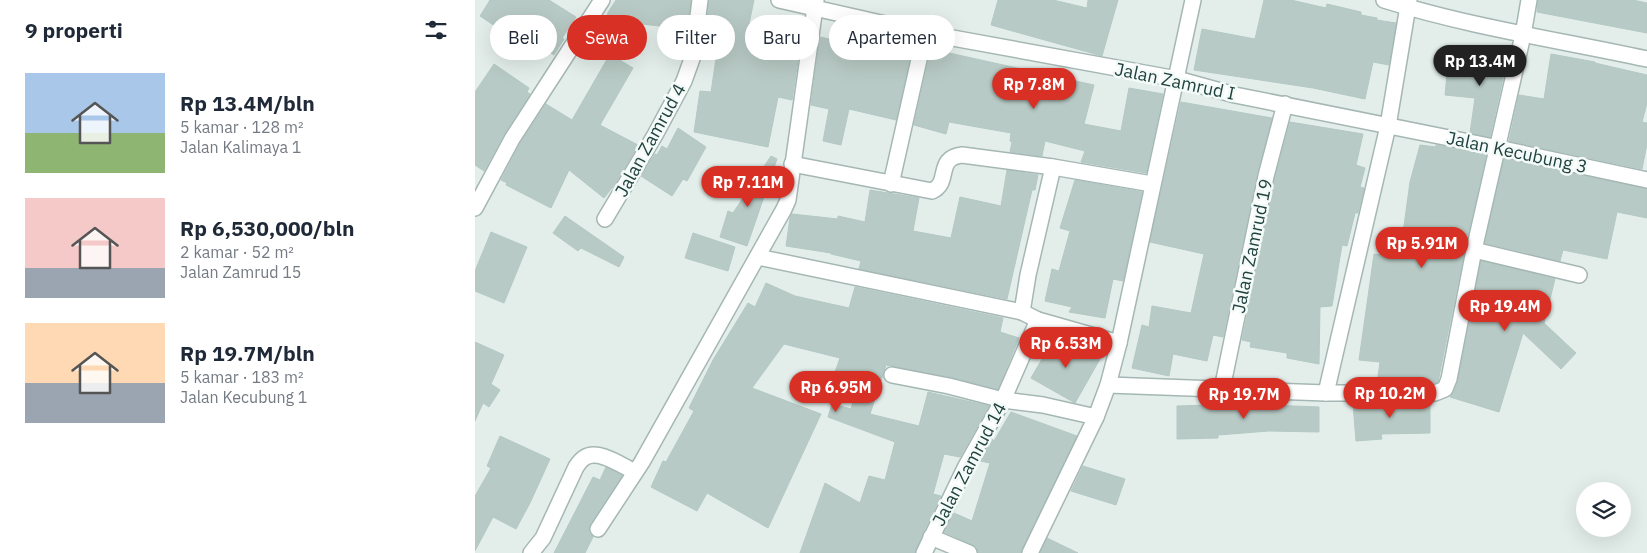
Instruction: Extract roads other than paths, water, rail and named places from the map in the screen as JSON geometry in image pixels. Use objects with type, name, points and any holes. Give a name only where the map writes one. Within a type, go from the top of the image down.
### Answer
[{"type":"street","points":[[475,208],[512,139],[602,0]]},
{"type":"street","name":"Jalan Zamrud 4","points":[[605,219],[655,135],[684,81],[693,56],[700,0]]},
{"type":"street","name":"Jalan Zamrud I","points":[[779,0],[815,4],[858,15]]},
{"type":"street","points":[[1030,553],[1097,416],[1108,385],[1119,343],[1193,0]]},
{"type":"street","points":[[1384,0],[1409,4],[1523,35],[1647,59]]},
{"type":"street","points":[[1108,385],[1326,393],[1435,393],[1445,389],[1449,379],[1473,250],[1523,35],[1529,0]]},
{"type":"street","points":[[597,529],[635,472],[758,257],[788,200],[815,4]]},
{"type":"street","points":[[1326,393],[1388,126],[1409,4]]},
{"type":"street","name":"Jalan Zamrud I","points":[[955,38],[1177,80],[1235,95],[1388,126]]},
{"type":"street","points":[[891,184],[919,60]]},
{"type":"street","name":"Jalan Zamrud 19","points":[[1222,389],[1266,176],[1285,104]]},
{"type":"street","name":"Jalan Kecubung 3","points":[[1388,126],[1497,147],[1647,180]]},
{"type":"street","points":[[792,164],[891,184],[935,190],[941,183],[947,161],[954,156],[962,155],[1053,167],[1152,184]]},
{"type":"street","points":[[1022,312],[1028,275],[1053,167]]},
{"type":"street","points":[[1473,250],[1579,275]]},
{"type":"street","points":[[758,257],[1022,312],[1038,320],[1119,343]]},
{"type":"street","name":"Jalan Zamrud 14","points":[[924,553],[965,468],[1003,400],[1038,320]]},
{"type":"street","points":[[892,375],[949,386],[1003,400],[1043,405],[1097,416]]},
{"type":"street","points":[[531,553],[543,538],[576,467],[584,458],[593,454],[604,457],[635,472]]},
{"type":"street","points":[[931,537],[969,553]]}]
